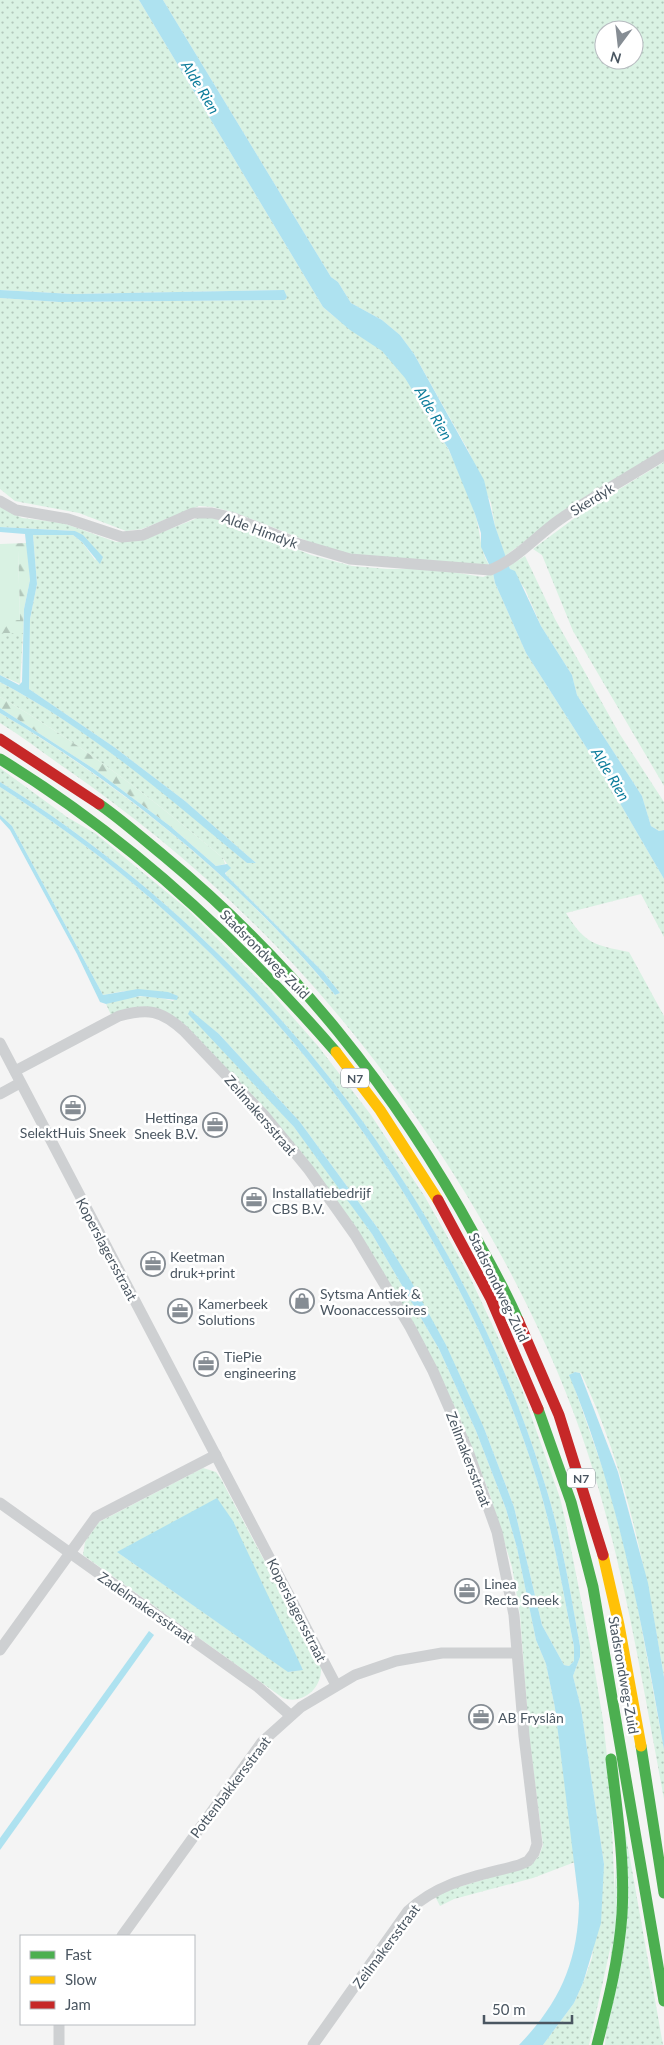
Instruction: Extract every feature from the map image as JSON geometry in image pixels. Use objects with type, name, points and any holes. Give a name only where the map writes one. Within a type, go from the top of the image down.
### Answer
[{"type":"highway","name":"Stadsrondweg-Zuid","points":[[0,739],[87,794],[154,845],[261,942],[350,1044],[428,1150],[505,1288],[535,1352],[581,1478],[599,1539],[628,1678],[664,1893]]},
{"type":"highway","name":"Stadsrondweg-Zuid","points":[[0,759],[75,808],[140,858],[194,905],[290,999],[378,1109],[444,1212],[488,1293],[522,1366],[571,1504],[593,1591],[607,1658],[664,2001]]},
{"type":"highway","name":"N7","points":[[597,2045],[618,1948],[622,1899],[618,1821],[605,1707],[607,1658]]},
{"type":"highway","name":"N7","points":[[628,1678],[646,1727],[664,1818]]},
{"type":"street","name":"Skerdyk","points":[[523,549],[539,535],[584,503],[664,455]]},
{"type":"street","name":"Alde Himdyk","points":[[0,500],[16,510],[68,519],[122,537],[143,536],[193,514],[212,513],[234,518],[315,550],[350,559],[395,564],[434,564],[477,570],[499,566],[523,549]]},
{"type":"street","name":"Zeilmakersstraat","points":[[15,1072],[119,1016],[145,1011],[160,1014],[172,1020],[264,1115],[309,1170],[355,1235],[402,1313],[432,1371],[468,1452],[497,1532],[514,1615],[524,1736],[537,1834],[534,1853],[528,1861],[519,1865],[447,1885],[420,1900],[398,1926],[313,2045]]},
{"type":"street","name":"Koperslagersstraat","points":[[0,1043],[336,1685]]},
{"type":"street","points":[[0,1094],[20,1084]]},
{"type":"street","points":[[0,1650],[96,1517],[216,1455]]},
{"type":"street","name":"Zadelmakersstraat","points":[[0,1504],[258,1687],[290,1715]]},
{"type":"street","name":"Pottenbakkersstraat","points":[[123,1935],[252,1756],[290,1715],[336,1685],[375,1667],[418,1656],[450,1653],[516,1653]]},
{"type":"street","points":[[56,2044],[59,2025]]},
{"type":"green space","points":[[0,0],[139,0],[323,307],[381,350],[400,370],[419,397],[443,439],[463,482],[477,521],[483,553],[489,565],[354,556],[315,544],[236,513],[213,507],[199,506],[142,529],[126,531],[79,513],[15,501],[0,489],[0,298],[59,302],[285,300],[284,290],[73,294],[0,290]]},
{"type":"green space","points":[[163,0],[664,0],[664,450],[547,525],[505,556],[495,526],[491,503],[468,450],[414,354],[400,335],[382,320],[351,303],[338,282],[331,277]]},
{"type":"green space","points":[[664,462],[664,786],[573,631],[542,555],[533,549],[588,508]]},
{"type":"green space","points":[[0,507],[22,518],[63,523],[116,542],[145,539],[200,517],[232,523],[311,555],[352,566],[387,569],[434,569],[483,577],[493,573],[495,583],[526,653],[600,769],[664,879],[664,937],[641,894],[566,913],[579,931],[591,942],[629,952],[664,1016],[664,1677],[642,1561],[623,1484],[597,1409],[581,1373],[575,1372],[570,1375],[607,1481],[632,1576],[664,1750],[664,1799],[629,1614],[608,1523],[581,1433],[554,1364],[522,1294],[484,1225],[443,1157],[398,1092],[350,1030],[300,971],[227,898],[160,839],[89,785],[0,723],[0,713],[91,772],[136,805],[221,876],[262,914],[335,995],[340,993],[324,973],[226,875],[227,864],[223,858],[170,814],[115,773],[59,733],[0,697],[0,682],[66,721],[129,765],[247,863],[256,863],[185,801],[114,747],[29,689],[30,619],[37,584],[33,535],[73,535],[82,542],[95,560],[102,556],[75,531],[0,527]]},
{"type":"green space","points":[[27,543],[30,580],[24,609],[23,633],[0,633],[0,620],[20,619],[18,550],[0,550],[0,544]]},
{"type":"green space","points":[[18,549],[20,620],[0,620],[0,550]]},
{"type":"green space","points":[[525,556],[555,619],[619,733],[664,802],[664,830],[659,831],[651,826],[642,796],[577,695],[572,675],[541,626],[525,589],[510,569],[509,566]]},
{"type":"green space","points":[[0,633],[23,633],[20,684],[0,675]]},
{"type":"green space","points":[[0,697],[59,733],[115,773],[170,814],[223,858],[225,864],[216,866],[170,826],[94,769],[0,708]]},
{"type":"green space","points":[[0,768],[67,817],[96,834],[186,908],[269,990],[318,1046],[371,1115],[425,1197],[468,1273],[520,1384],[560,1498],[565,1519],[592,1654],[603,1720],[610,1783],[616,1922],[589,2045],[543,2045],[574,2003],[592,1958],[604,1864],[581,1708],[573,1676],[580,1657],[580,1646],[564,1562],[543,1478],[504,1373],[456,1271],[399,1174],[333,1082],[259,996],[179,916],[92,845],[0,782]]},
{"type":"green space","points":[[0,787],[91,850],[177,922],[257,1001],[329,1087],[394,1178],[451,1275],[499,1376],[537,1480],[553,1542],[574,1647],[574,1661],[569,1666],[564,1665],[542,1625],[514,1507],[484,1428],[379,1230],[300,1122],[219,1034],[190,1011],[189,1014],[258,1086],[327,1169],[372,1234],[439,1349],[476,1431],[506,1509],[517,1548],[536,1640],[546,1664],[555,1708],[575,1862],[533,1878],[454,1899],[440,1906],[435,1896],[531,1865],[539,1856],[543,1845],[529,1736],[520,1614],[512,1567],[489,1492],[458,1414],[414,1324],[359,1233],[187,1027],[169,1014],[151,1008],[132,1008],[111,1015],[106,1004],[115,1001],[140,996],[173,1001],[178,996],[124,991],[103,995],[12,826],[0,815]]},
{"type":"green space","points":[[203,1468],[216,1472],[321,1668],[318,1683],[314,1689],[304,1697],[290,1700],[283,1698],[83,1555],[85,1542],[99,1522]],"holes":[[[117,1552],[303,1669],[289,1672]]]},
{"type":"green space","points":[[620,1802],[663,2045],[605,2045]]},
{"type":"water","name":"Alde Rien","points":[[139,0],[163,0],[331,277],[338,282],[351,303],[382,320],[400,335],[414,354],[484,480],[495,526],[510,569],[515,571],[541,626],[572,675],[577,695],[642,796],[651,826],[659,831],[664,830],[664,879],[600,769],[526,653],[481,547],[481,533],[475,514],[449,450],[405,378],[382,351],[350,330],[323,307]]},
{"type":"water","points":[[0,290],[73,294],[284,290],[287,297],[285,300],[59,302],[0,298]]},
{"type":"water","points":[[0,527],[75,531],[83,535],[103,557],[100,564],[82,542],[73,535],[33,535],[37,584],[30,619],[29,689],[114,747],[185,801],[256,863],[247,863],[159,790],[98,743],[34,701],[0,682],[0,675],[19,685],[22,682],[24,609],[30,580],[25,534],[0,532]]},
{"type":"water","points":[[0,708],[94,769],[170,826],[216,866],[227,864],[231,868],[225,873],[226,875],[324,973],[340,993],[335,995],[263,915],[180,840],[91,771],[0,713]]},
{"type":"water","points":[[0,782],[92,845],[179,917],[259,996],[333,1082],[399,1174],[456,1271],[505,1373],[543,1478],[564,1562],[580,1646],[580,1657],[573,1676],[581,1708],[604,1864],[601,1923],[583,1983],[574,2003],[543,2045],[519,2045],[546,2013],[564,1980],[575,1944],[579,1903],[555,1708],[546,1664],[536,1640],[517,1548],[506,1509],[476,1431],[439,1349],[372,1234],[294,1127],[188,1014],[190,1010],[219,1034],[300,1122],[379,1230],[412,1283],[446,1345],[484,1428],[514,1507],[542,1625],[564,1665],[569,1666],[574,1661],[574,1647],[548,1521],[537,1480],[499,1376],[451,1275],[394,1178],[329,1087],[257,1001],[177,922],[91,850],[0,787]]},
{"type":"water","points":[[0,815],[12,826],[103,995],[138,989],[168,992],[178,996],[177,1000],[140,996],[106,1004],[100,1002],[77,954],[10,830],[0,819]]},
{"type":"water","points":[[575,1372],[580,1373],[618,1472],[648,1583],[664,1677],[664,1750],[647,1654],[627,1560],[602,1467],[569,1375]]},
{"type":"water","points":[[217,1498],[233,1521],[303,1670],[288,1672],[117,1552]]},
{"type":"water","points":[[149,1631],[154,1635],[0,1850],[0,1838]]},
{"type":"traffic: fast","points":[[0,759],[47,789],[93,822],[179,892],[260,970],[336,1052]]},
{"type":"traffic: fast","points":[[99,804],[116,816],[211,897],[298,984],[338,1031],[376,1080],[444,1183],[498,1278],[518,1320]]},
{"type":"traffic: fast","points":[[538,1409],[571,1502],[593,1587],[664,2001]]},
{"type":"traffic: fast","points":[[641,1746],[664,1893]]},
{"type":"traffic: fast","points":[[597,2045],[616,1964],[621,1931],[623,1895],[618,1817],[611,1759]]},
{"type":"traffic: slow","points":[[336,1052],[380,1110],[438,1200]]},
{"type":"traffic: slow","points":[[603,1555],[619,1625],[641,1746]]},
{"type":"traffic: jam","points":[[0,739],[99,804]]},
{"type":"traffic: jam","points":[[438,1200],[491,1299],[538,1409]]},
{"type":"traffic: jam","points":[[518,1320],[559,1415],[603,1555]]},
{"type":"place","name":"SelektHuis Sneek","points":[[73,1108]]},
{"type":"place","name":"Hettinga Sneek B.V.","points":[[215,1125]]},
{"type":"place","name":"Installatiebedrijf CBS B.V.","points":[[254,1200]]},
{"type":"place","name":"Keetman druk+print","points":[[153,1264]]},
{"type":"place","name":"Sytsma Antiek & Woonaccessoires","points":[[302,1301]]},
{"type":"place","name":"Kamerbeek Solutions","points":[[180,1311]]},
{"type":"place","name":"TiePie engineering","points":[[206,1364]]},
{"type":"place","name":"Linea Recta Sneek","points":[[467,1591]]},
{"type":"place","name":"AB Fryslân","points":[[481,1717]]}]
